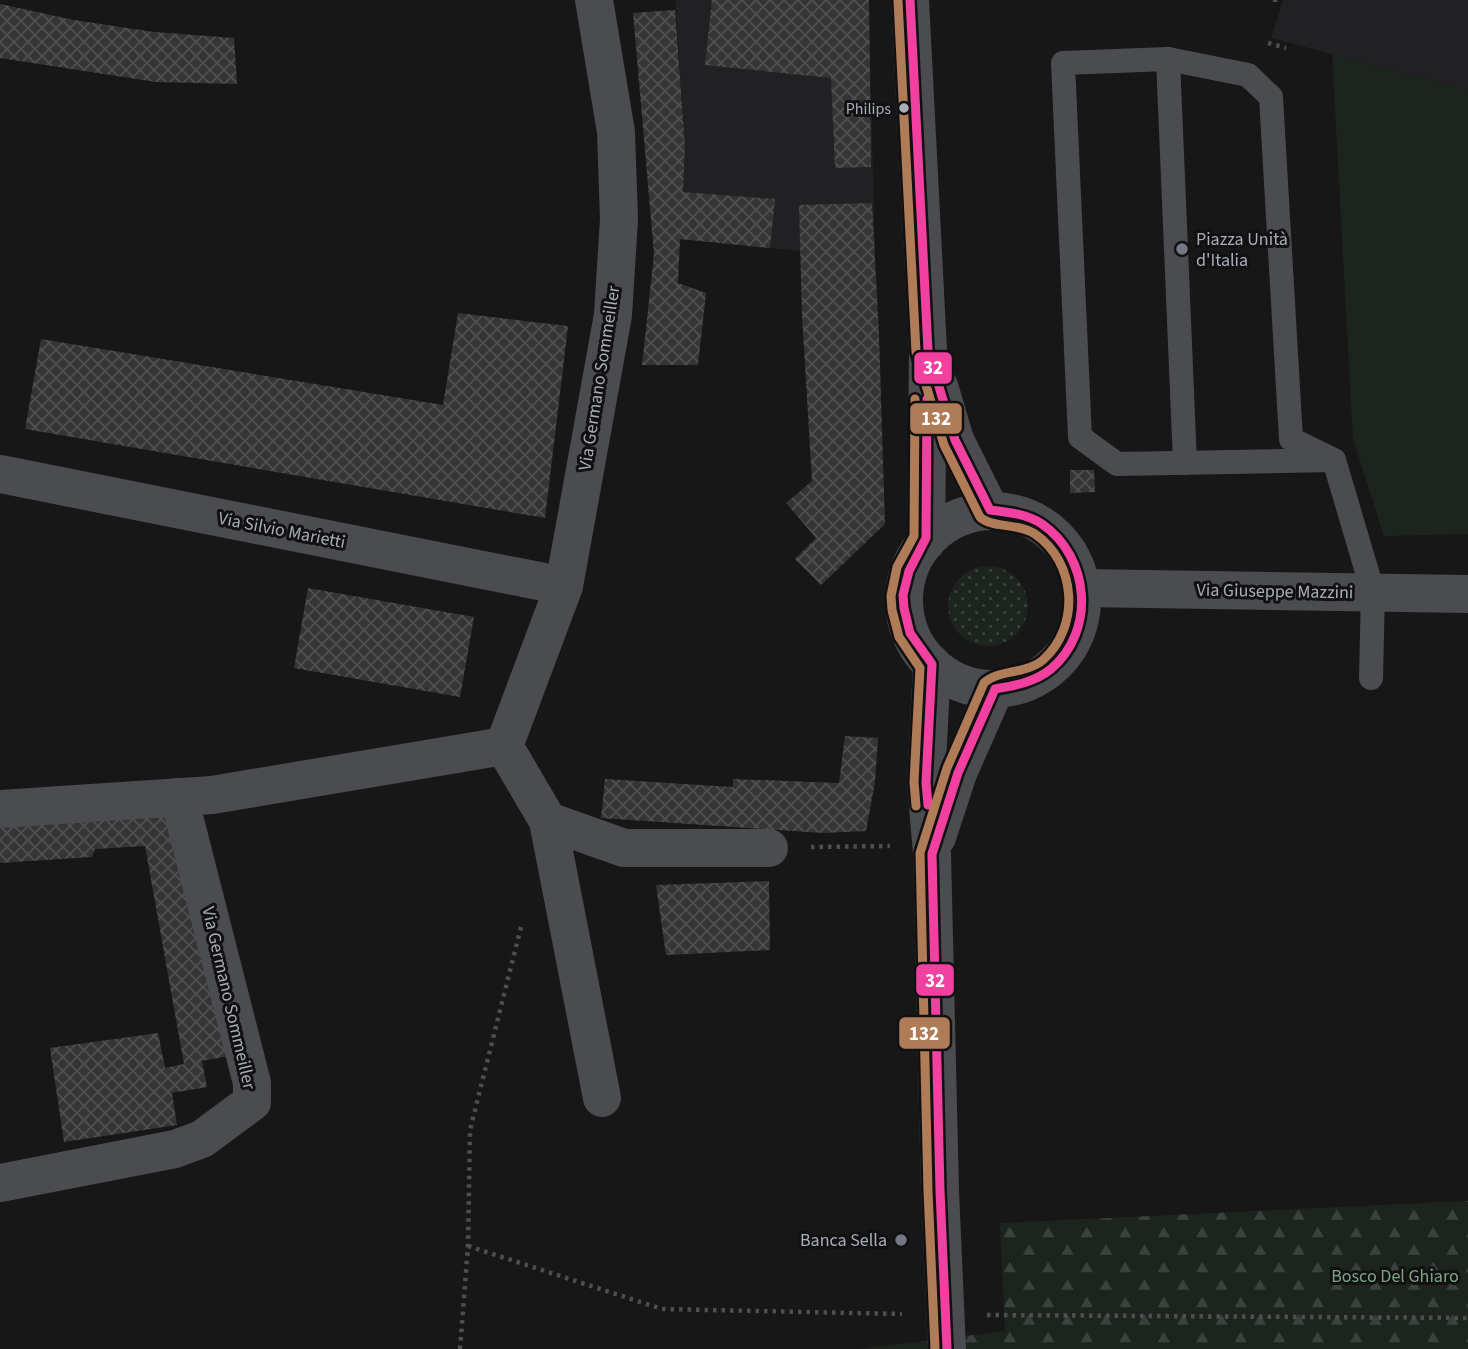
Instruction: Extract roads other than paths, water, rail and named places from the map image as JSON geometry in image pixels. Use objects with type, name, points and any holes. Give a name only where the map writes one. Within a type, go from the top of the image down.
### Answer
[{"type":"street","name":"Via Germano Sommeiller","points":[[503,746],[564,586],[613,315],[619,219],[616,132],[594,0]]},
{"type":"street","points":[[911,0],[928,350],[926,542]]},
{"type":"street","points":[[928,350],[955,440],[990,510]]},
{"type":"street","name":"Via Silvio Marietti","points":[[0,474],[564,586]]},
{"type":"street","points":[[990,510],[1017,513],[1041,524],[1051,532],[1061,541],[1076,563],[1083,588],[1081,618],[1070,646],[1051,669],[1025,684],[995,689],[968,686],[942,674],[922,654],[908,630],[903,602],[907,574],[926,542],[939,528],[963,515],[990,510]]},
{"type":"street","name":"Via Giuseppe Mazzini","points":[[1083,588],[1468,594]]},
{"type":"street","points":[[932,664],[926,783],[932,854],[940,1191],[947,1349]]},
{"type":"street","points":[[932,854],[958,773],[995,689]]},
{"type":"street","points":[[0,809],[212,795],[503,746],[548,821],[602,1098]]},
{"type":"street","name":"Via Germano Sommeiller","points":[[0,1183],[175,1149],[202,1139],[252,1101],[253,1083],[179,797]]},
{"type":"street","points":[[548,821],[624,848],[769,848]]},
{"type":"lane","points":[[1335,460],[1118,464],[1080,437],[1063,63],[1168,59],[1248,75],[1271,97],[1291,439],[1335,460],[1373,593],[1371,678]]},
{"type":"lane","points":[[1168,59],[1185,463]]},
{"type":"place","name":"Philips","points":[[904,108]]},
{"type":"place","name":"Piazza Unità d'Italia","points":[[1182,249]]},
{"type":"place","name":"Banca Sella","points":[[901,1240]]},
{"type":"park label","name":"Bosco Del Ghiaro","points":[[1395,1276]]}]
